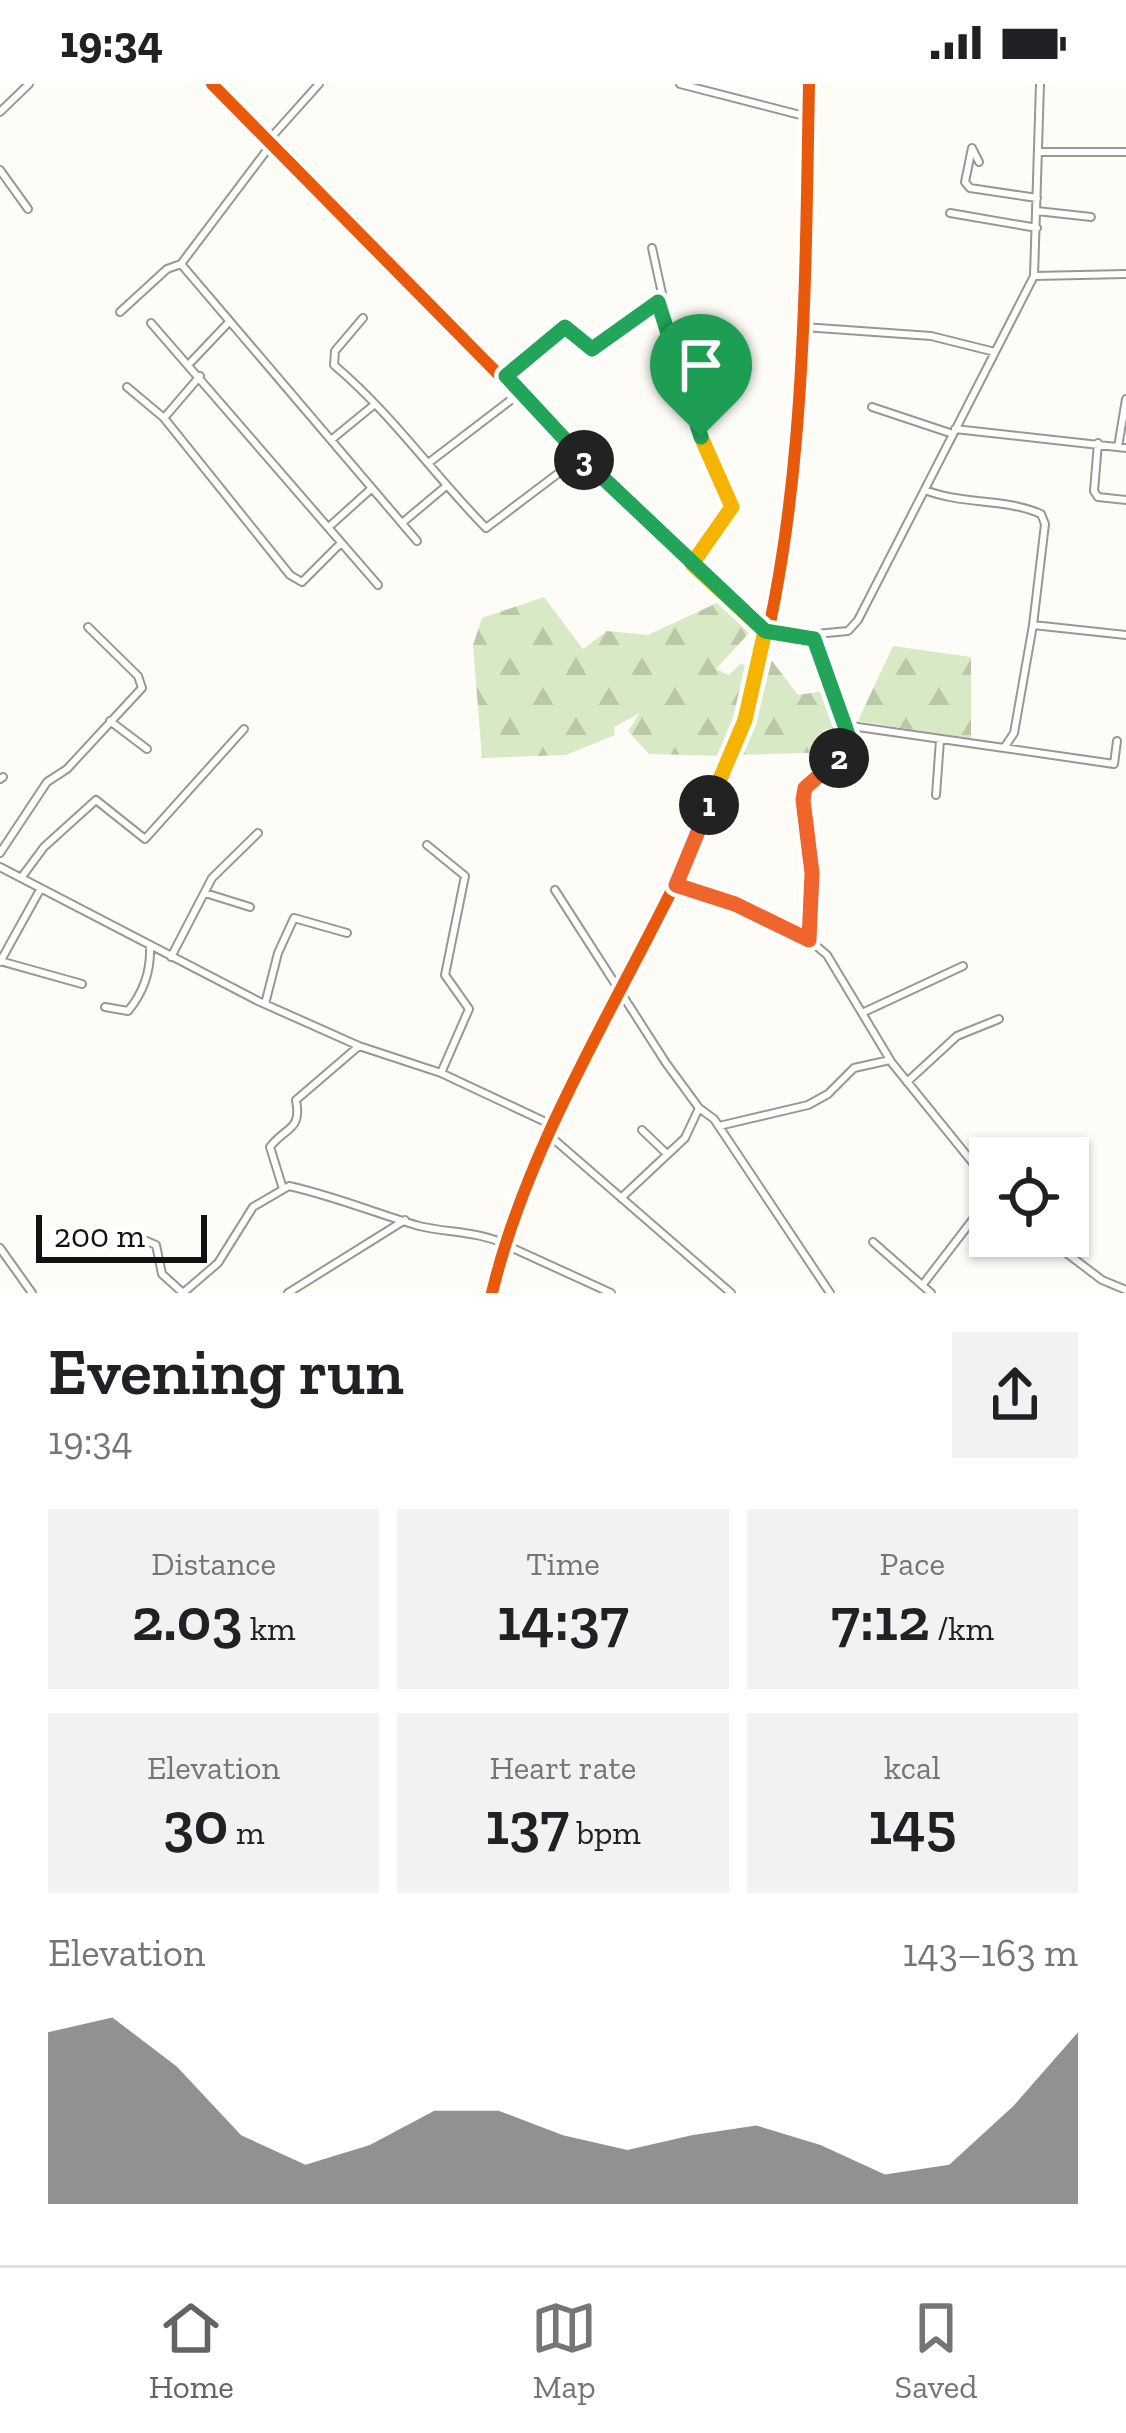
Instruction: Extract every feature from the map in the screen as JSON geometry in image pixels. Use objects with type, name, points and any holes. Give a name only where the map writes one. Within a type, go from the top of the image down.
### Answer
[{"type":"street","points":[[0,112],[29,84]]},
{"type":"street","points":[[212,84],[692,564],[765,631],[814,639],[823,633],[848,631],[858,620],[1034,276],[1040,84]]},
{"type":"street","points":[[120,312],[166,269],[181,264],[319,84]]},
{"type":"street","points":[[680,84],[808,118]]},
{"type":"street","points":[[492,1293],[552,1132],[676,885],[745,720],[784,531],[804,327],[809,84]]},
{"type":"street","points":[[979,162],[971,148],[965,182],[970,188],[1037,198]]},
{"type":"street","points":[[1038,152],[1126,152]]},
{"type":"street","points":[[0,170],[28,209]]},
{"type":"street","points":[[1037,211],[1091,217]]},
{"type":"street","points":[[950,213],[1037,228]]},
{"type":"street","points":[[506,376],[565,327],[592,349],[658,302],[664,292],[652,248]]},
{"type":"street","points":[[181,264],[417,541]]},
{"type":"street","points":[[1034,276],[1126,274]]},
{"type":"street","points":[[658,302],[701,437],[732,507],[692,564]]},
{"type":"street","points":[[363,318],[332,358],[431,461],[445,487],[486,528],[580,457]]},
{"type":"street","points":[[151,322],[331,525],[378,585]]},
{"type":"street","points":[[190,363],[224,334],[229,322]]},
{"type":"street","points":[[804,327],[931,337],[995,352]]},
{"type":"street","points":[[164,418],[200,376]]},
{"type":"street","points":[[127,387],[164,418],[290,575],[302,582],[341,541]]},
{"type":"street","points":[[431,461],[520,393]]},
{"type":"street","points":[[872,407],[954,432],[1122,447],[1126,399]]},
{"type":"street","points":[[331,440],[376,404]]},
{"type":"street","points":[[1098,443],[1094,491],[1098,497],[1126,500]]},
{"type":"street","points":[[402,523],[445,487]]},
{"type":"street","points":[[331,525],[371,489]]},
{"type":"street","points":[[925,490],[949,499],[1016,506],[1041,514],[1046,524],[1014,733],[1004,748]]},
{"type":"street","points":[[1033,625],[1126,635]]},
{"type":"street","points":[[0,854],[47,782],[110,721],[142,682],[88,627]]},
{"type":"street","points":[[809,940],[812,873],[805,788],[848,750],[814,639]]},
{"type":"street","points":[[110,721],[146,748]]},
{"type":"street","points":[[844,725],[1114,764],[1117,741]]},
{"type":"street","points":[[21,878],[31,861],[96,800],[146,839],[244,729]]},
{"type":"street","points":[[936,795],[940,740]]},
{"type":"street","points":[[171,957],[212,878],[258,833]]},
{"type":"street","points":[[427,845],[465,876],[453,912],[445,975],[469,1009],[441,1073]]},
{"type":"street","points":[[0,867],[265,1004],[359,1046],[441,1073],[552,1132],[731,1293]]},
{"type":"street","points":[[676,885],[735,904],[809,940],[827,955],[890,1060],[969,1158]]},
{"type":"street","points":[[41,889],[0,962],[82,984]]},
{"type":"street","points":[[555,890],[699,1108],[719,1126],[830,1293]]},
{"type":"street","points":[[206,893],[250,907]]},
{"type":"street","points":[[265,1004],[278,952],[294,918],[347,933]]},
{"type":"street","points":[[105,1007],[128,1011],[133,1006],[144,986],[150,946]]},
{"type":"street","points":[[862,1012],[963,966]]},
{"type":"street","points":[[907,1082],[956,1036],[999,1019]]},
{"type":"street","points":[[284,1189],[270,1147],[293,1130],[299,1118],[296,1100],[306,1088],[359,1046]]},
{"type":"street","points":[[719,1126],[808,1105],[828,1094],[854,1068],[890,1060]]},
{"type":"street","points":[[620,1198],[685,1138],[699,1108]]},
{"type":"street","points":[[641,1130],[667,1154]]},
{"type":"street","points":[[142,1239],[155,1245],[162,1274],[184,1293],[218,1263],[253,1207],[284,1189],[349,1199],[405,1220],[487,1235],[610,1293]]},
{"type":"street","points":[[288,1293],[405,1220]]},
{"type":"street","points":[[924,1283],[969,1224]]},
{"type":"street","points":[[874,1242],[931,1293]]},
{"type":"street","points":[[0,1248],[32,1293]]},
{"type":"street","points":[[1072,1257],[1102,1280],[1126,1290]]},
{"type":"green space","points":[[544,597],[583,649],[607,631],[648,635],[719,602],[749,633],[716,669],[729,675],[740,664],[755,666],[727,756],[649,754],[628,731],[640,713],[614,727],[615,735],[566,755],[482,758],[473,645],[482,618]]},
{"type":"green space","points":[[893,646],[971,657],[971,739],[858,721]]},
{"type":"green space","points":[[766,653],[798,695],[824,691],[840,728],[822,730],[838,752],[736,755]]},
{"type":"cycle path","points":[[212,84],[580,457],[738,607],[765,631],[814,639]]},
{"type":"cycle path","points":[[492,1293],[543,1146],[718,791],[765,644],[781,566],[799,404],[809,84]]},
{"type":"route","points":[[701,437],[658,302],[592,349],[565,327],[506,376],[580,457],[692,564],[738,607],[765,631],[814,639],[850,740],[848,750],[805,788],[812,873],[809,940],[735,904],[676,885],[745,720],[765,631],[692,564],[732,507],[701,437]]}]
